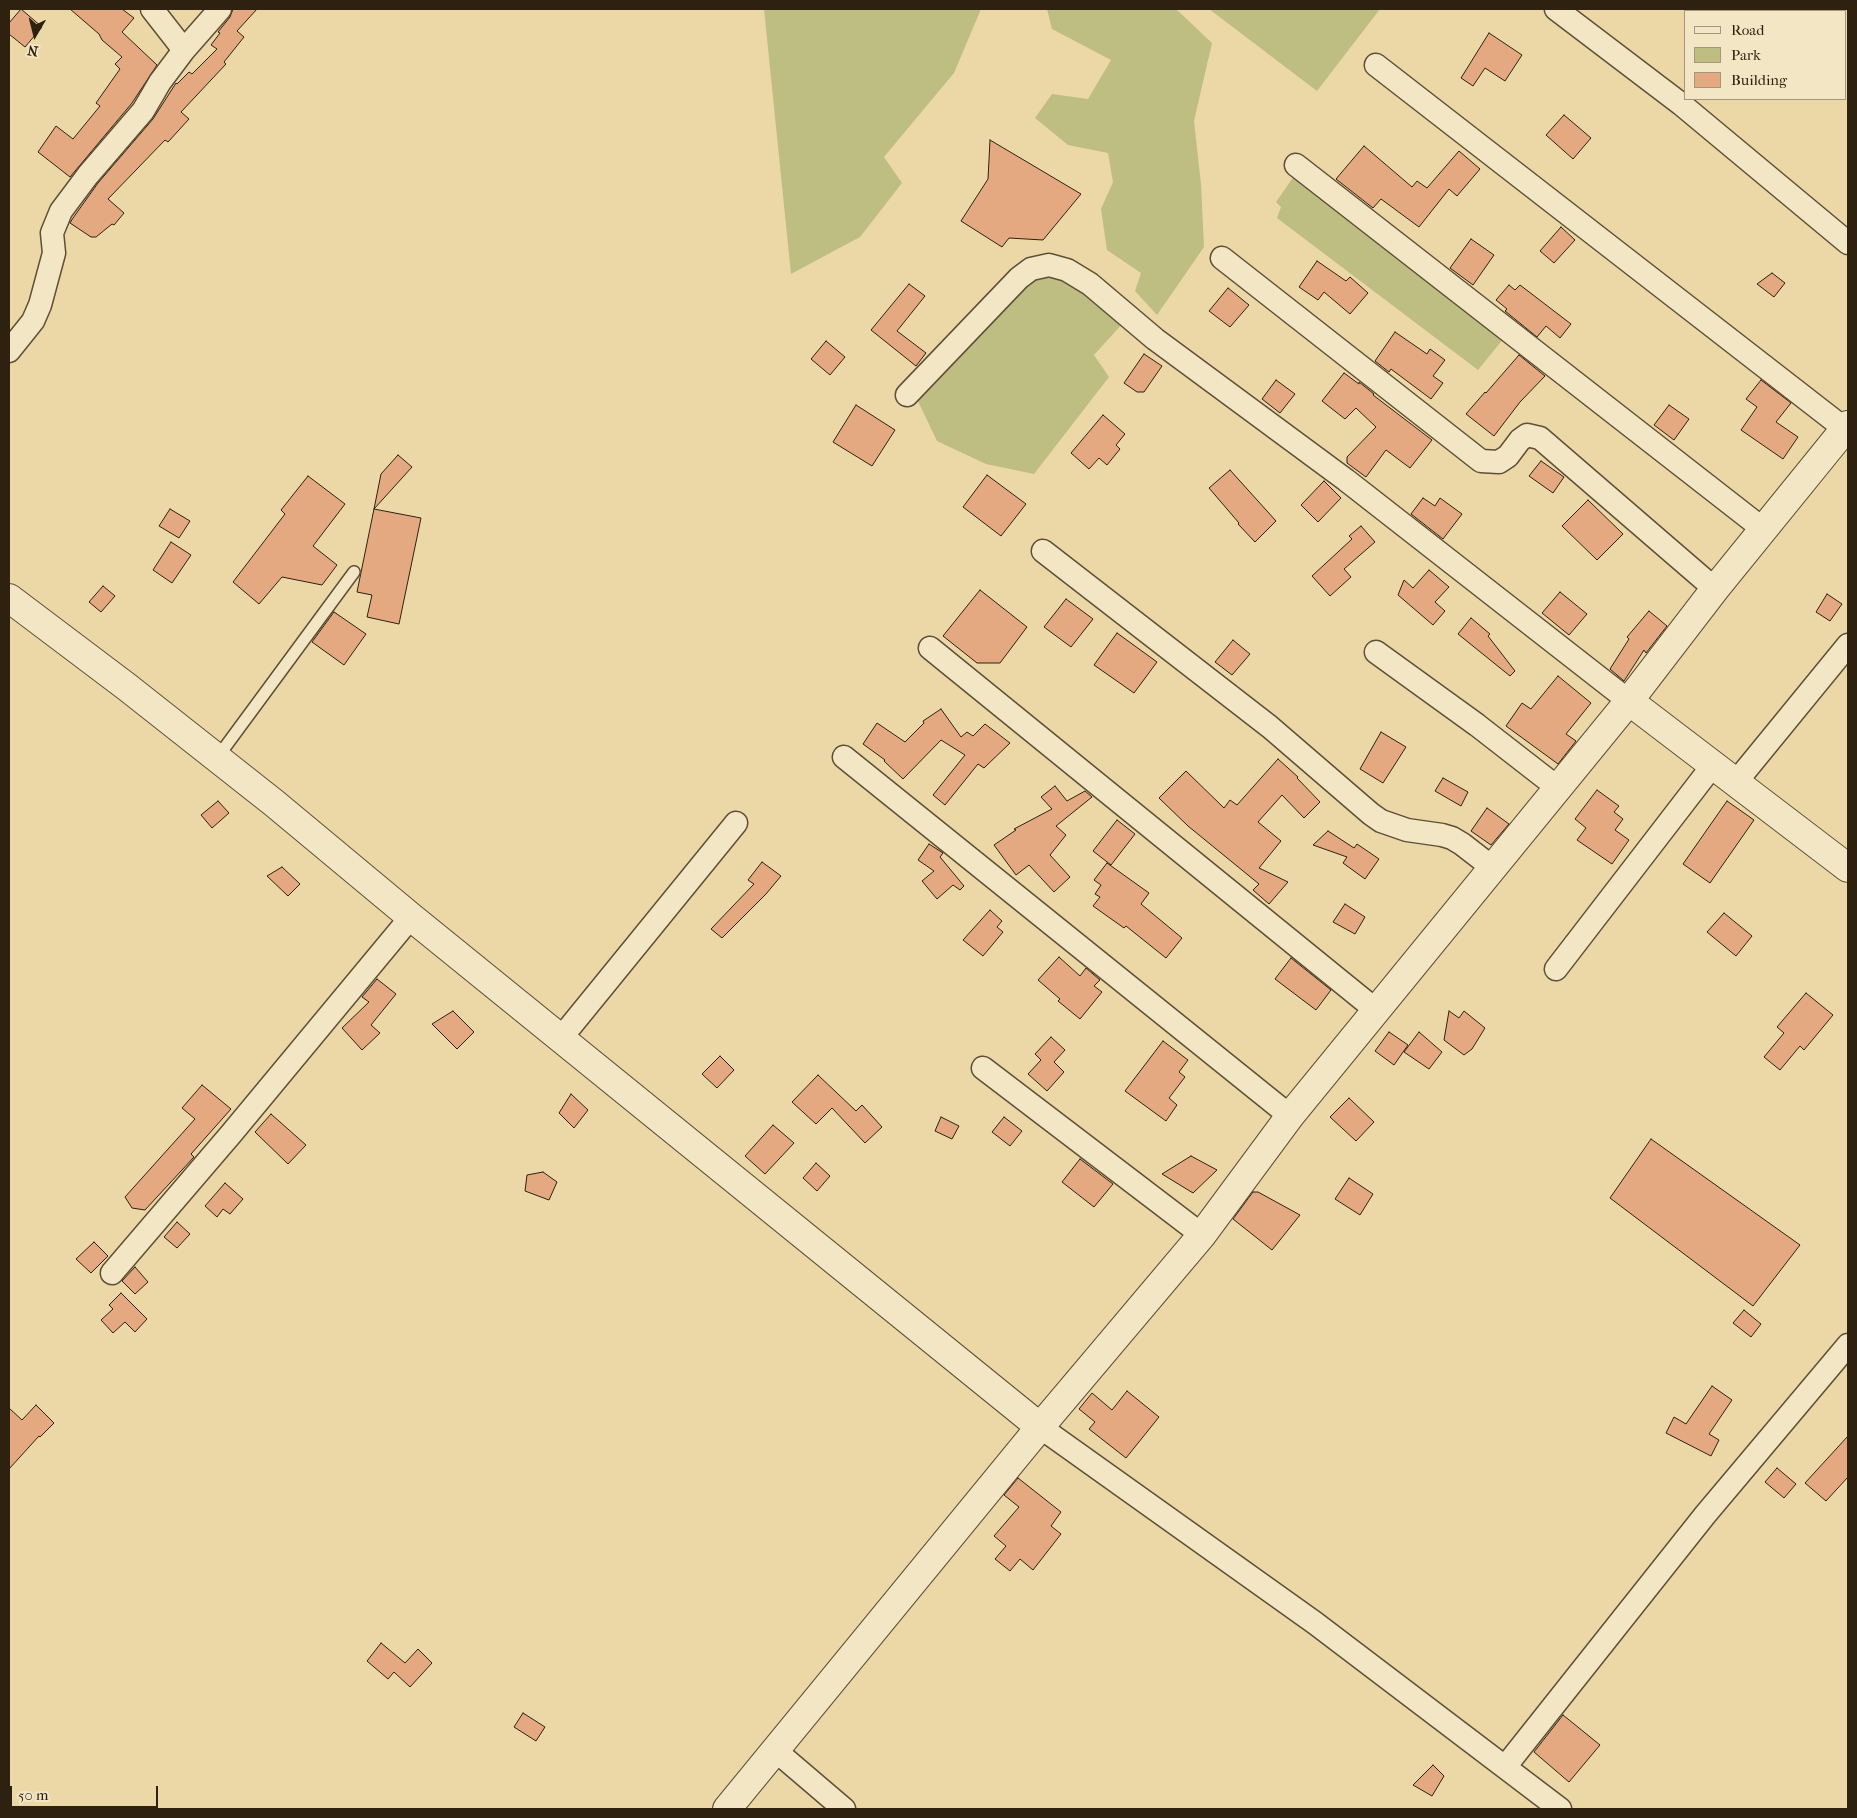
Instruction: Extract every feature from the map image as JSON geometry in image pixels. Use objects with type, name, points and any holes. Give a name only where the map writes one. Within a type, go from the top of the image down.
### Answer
[{"type":"street","points":[[152,9],[184,50]]},
{"type":"street","points":[[9,352],[28,328],[40,305],[54,253],[52,233],[61,211],[88,174],[143,111],[160,82],[184,50],[220,9]]},
{"type":"street","points":[[1556,9],[1681,104],[1848,243]]},
{"type":"street","points":[[727,1809],[1040,1427],[1202,1235],[1290,1116],[1629,702],[1715,589],[1847,427],[1376,65]]},
{"type":"street","points":[[1296,165],[1764,529]]},
{"type":"street","points":[[1222,258],[1482,460],[1499,462],[1508,456],[1520,440],[1527,435],[1540,438],[1715,589]]},
{"type":"street","points":[[907,395],[1019,278],[1031,269],[1049,265],[1067,270],[1090,284],[1155,339],[1346,480],[1629,702],[1736,782],[1846,860]]},
{"type":"street","points":[[1043,551],[1270,727],[1380,821],[1407,830],[1452,838],[1493,868]]},
{"type":"street","points":[[9,598],[127,687],[274,803],[411,917],[1040,1427],[1315,1623],[1560,1809]]},
{"type":"street","points":[[1736,782],[1848,645]]},
{"type":"street","points":[[930,648],[1377,1010]]},
{"type":"street","points":[[1376,652],[1477,725],[1558,788]]},
{"type":"street","points":[[844,757],[1290,1116]]},
{"type":"street","points":[[1556,969],[1714,765]]},
{"type":"street","points":[[561,1038],[736,823]]},
{"type":"street","points":[[112,1272],[262,1097],[411,917]]},
{"type":"street","points":[[983,1068],[1202,1235]]},
{"type":"street","points":[[1505,1767],[1705,1515],[1848,1345]]},
{"type":"street","points":[[776,1750],[844,1809]]},
{"type":"lane","points":[[217,758],[354,572]]},
{"type":"green space","points":[[764,9],[981,9],[954,73],[884,157],[902,183],[860,237],[791,274]]},
{"type":"green space","points":[[1047,9],[1176,9],[1212,43],[1194,121],[1201,184],[1204,247],[1157,315],[1135,291],[1141,273],[1107,250],[1101,209],[1113,182],[1108,153],[1068,145],[1035,118],[1052,94],[1088,99],[1111,60],[1052,29]]},
{"type":"green space","points":[[1209,9],[1380,9],[1317,91]]},
{"type":"green space","points":[[1297,172],[1504,338],[1478,370],[1277,218],[1281,207],[1276,202]]},
{"type":"green space","points":[[1036,275],[1066,276],[1124,322],[1094,355],[1109,377],[1034,474],[986,464],[937,441],[916,397]]},
{"type":"building","points":[[21,9],[42,27],[25,47],[9,34],[9,23]]},
{"type":"building","points":[[70,9],[122,9],[134,18],[122,32],[157,65],[132,103],[70,177],[38,152],[56,126],[73,139],[100,106],[96,103],[120,69],[115,64],[122,57]]},
{"type":"building","points":[[233,9],[257,9],[237,31],[244,37],[224,62],[226,64],[181,112],[189,119],[168,142],[165,140],[108,199],[124,213],[114,225],[112,224],[96,237],[91,237],[70,223],[98,183],[153,119],[176,83],[189,72],[192,74],[217,49],[211,45],[220,33],[218,32],[230,17]]},
{"type":"building","points":[[1489,33],[1522,55],[1505,81],[1485,68],[1473,86],[1461,78]]},
{"type":"building","points":[[1564,115],[1591,138],[1573,159],[1546,135]]},
{"type":"building","points":[[990,140],[1081,194],[1043,240],[1009,238],[1002,247],[961,221],[988,179]]},
{"type":"building","points":[[1364,146],[1412,187],[1417,181],[1427,188],[1459,151],[1480,169],[1457,196],[1449,189],[1419,227],[1381,199],[1373,208],[1336,179]]},
{"type":"building","points":[[1561,227],[1575,240],[1554,263],[1540,251]]},
{"type":"building","points":[[1471,239],[1494,255],[1473,285],[1450,268]]},
{"type":"building","points":[[1317,261],[1346,281],[1350,277],[1368,293],[1350,314],[1324,292],[1318,300],[1299,287]]},
{"type":"building","points":[[1772,273],[1785,283],[1774,297],[1757,284]]},
{"type":"building","points":[[909,284],[925,296],[897,331],[926,353],[916,366],[871,330]]},
{"type":"building","points":[[1509,285],[1515,290],[1520,285],[1571,324],[1560,338],[1546,326],[1537,337],[1505,311],[1507,309],[1496,300]]},
{"type":"building","points":[[1228,288],[1249,305],[1230,327],[1209,311]]},
{"type":"building","points":[[1395,332],[1427,354],[1430,349],[1445,360],[1433,376],[1443,383],[1431,399],[1391,369],[1389,372],[1375,361]]},
{"type":"building","points":[[826,341],[845,357],[830,375],[811,359]]},
{"type":"building","points":[[1144,354],[1162,366],[1144,392],[1137,392],[1124,383]]},
{"type":"building","points":[[1519,355],[1545,376],[1520,402],[1494,436],[1466,414]]},
{"type":"building","points":[[1344,373],[1359,384],[1359,382],[1432,440],[1410,468],[1386,450],[1366,477],[1347,463],[1347,457],[1376,427],[1356,408],[1345,419],[1322,401]]},
{"type":"building","points":[[1276,380],[1295,394],[1280,413],[1262,399]]},
{"type":"building","points":[[1761,380],[1791,403],[1776,422],[1798,437],[1783,459],[1741,430],[1757,407],[1746,399]]},
{"type":"building","points":[[856,405],[895,430],[872,466],[833,442]]},
{"type":"building","points":[[1669,405],[1689,419],[1674,440],[1654,425]]},
{"type":"building","points":[[1103,415],[1125,434],[1116,445],[1120,449],[1107,465],[1099,458],[1089,469],[1071,453]]},
{"type":"building","points":[[398,455],[412,467],[374,509],[381,474]]},
{"type":"building","points":[[1541,461],[1564,477],[1553,493],[1529,476]]},
{"type":"building","points":[[1230,470],[1276,521],[1255,542],[1209,488]]},
{"type":"building","points":[[987,475],[1026,504],[1001,536],[963,507]]},
{"type":"building","points":[[308,476],[345,504],[313,546],[337,565],[322,585],[282,577],[259,604],[233,582],[285,514],[281,510]]},
{"type":"building","points":[[1324,481],[1341,498],[1318,522],[1301,505]]},
{"type":"building","points":[[1423,498],[1435,506],[1440,498],[1462,514],[1443,539],[1411,514]]},
{"type":"building","points":[[1588,500],[1623,534],[1597,560],[1562,526]]},
{"type":"building","points":[[170,509],[190,521],[179,538],[159,526]]},
{"type":"building","points":[[374,509],[421,518],[399,624],[367,617],[372,595],[357,592]]},
{"type":"building","points":[[1361,526],[1375,542],[1344,569],[1351,577],[1330,596],[1312,576],[1352,539],[1349,536]]},
{"type":"building","points":[[171,542],[191,555],[172,583],[153,570]]},
{"type":"building","points":[[1429,570],[1449,587],[1435,602],[1445,611],[1433,625],[1398,595],[1404,580],[1413,588]]},
{"type":"building","points":[[103,586],[115,596],[101,612],[89,602]]},
{"type":"building","points":[[980,590],[1027,627],[1000,663],[977,663],[943,636]]},
{"type":"building","points":[[1560,592],[1587,614],[1569,635],[1542,613]]},
{"type":"building","points":[[1827,594],[1842,604],[1830,621],[1816,612]]},
{"type":"building","points":[[1066,599],[1093,619],[1071,647],[1044,627]]},
{"type":"building","points":[[1649,611],[1667,626],[1646,653],[1644,650],[1624,681],[1610,669],[1629,639],[1627,637]]},
{"type":"building","points":[[334,612],[366,634],[344,665],[312,642]]},
{"type":"building","points":[[1471,618],[1490,634],[1488,636],[1515,671],[1510,676],[1458,634]]},
{"type":"building","points":[[1117,633],[1157,662],[1134,693],[1094,665]]},
{"type":"building","points":[[1233,640],[1250,654],[1232,675],[1215,662]]},
{"type":"building","points":[[1558,676],[1591,703],[1566,734],[1576,741],[1558,764],[1506,726],[1522,703],[1531,709]]},
{"type":"building","points":[[941,709],[961,737],[967,732],[973,736],[985,724],[1010,743],[984,768],[978,764],[945,805],[933,795],[965,755],[941,740],[903,779],[885,760],[863,744],[877,723],[905,742],[924,723],[923,721]]},
{"type":"building","points":[[1381,732],[1406,747],[1383,783],[1360,769]]},
{"type":"building","points":[[1278,759],[1298,777],[1320,802],[1304,818],[1282,795],[1258,822],[1281,841],[1259,868],[1288,882],[1269,904],[1253,890],[1259,884],[1188,826],[1159,798],[1186,771],[1224,808],[1230,800],[1237,805]]},
{"type":"building","points":[[1443,778],[1468,792],[1461,806],[1435,791]]},
{"type":"building","points":[[1055,786],[1067,801],[1085,791],[1092,797],[1056,826],[1066,835],[1050,855],[1070,877],[1054,892],[1029,865],[1016,875],[994,845],[1016,830],[1014,829],[1052,809],[1041,797]]},
{"type":"building","points":[[1597,790],[1619,806],[1614,812],[1623,819],[1615,830],[1629,840],[1612,864],[1577,840],[1586,828],[1575,819]]},
{"type":"building","points":[[218,801],[229,813],[212,828],[201,815]]},
{"type":"building","points":[[1727,801],[1754,820],[1710,883],[1683,864]]},
{"type":"building","points":[[1487,808],[1509,824],[1491,845],[1471,831]]},
{"type":"building","points":[[1117,820],[1135,834],[1111,865],[1093,851]]},
{"type":"building","points":[[1328,831],[1354,848],[1357,844],[1379,859],[1365,879],[1343,863],[1347,857],[1313,845]]},
{"type":"building","points":[[929,844],[943,853],[940,857],[964,886],[960,890],[953,885],[937,899],[922,881],[934,871],[918,860]]},
{"type":"building","points":[[762,862],[781,876],[766,894],[722,938],[711,929],[754,884],[748,880]]},
{"type":"building","points":[[1107,863],[1149,893],[1141,904],[1182,938],[1166,958],[1126,926],[1124,928],[1093,906],[1100,897],[1095,894],[1101,885],[1094,880]]},
{"type":"building","points":[[282,867],[300,884],[288,896],[267,876]]},
{"type":"building","points":[[1345,904],[1365,917],[1355,934],[1333,922]]},
{"type":"building","points":[[990,910],[1002,921],[997,927],[1003,932],[983,956],[963,940]]},
{"type":"building","points":[[1724,913],[1752,936],[1736,956],[1707,932]]},
{"type":"building","points":[[1059,957],[1080,976],[1086,968],[1100,980],[1094,986],[1102,992],[1080,1019],[1058,1001],[1060,999],[1038,980]]},
{"type":"building","points":[[1291,958],[1331,990],[1316,1010],[1275,979]]},
{"type":"building","points":[[377,979],[396,994],[371,1025],[380,1033],[362,1050],[342,1028],[369,1002],[362,997]]},
{"type":"building","points":[[1806,993],[1833,1015],[1804,1050],[1800,1046],[1780,1070],[1764,1057],[1784,1033],[1777,1027]]},
{"type":"building","points":[[453,1011],[474,1032],[457,1049],[432,1024]]},
{"type":"building","points":[[1449,1011],[1459,1018],[1464,1011],[1485,1028],[1472,1049],[1464,1055],[1444,1040]]},
{"type":"building","points":[[1389,1032],[1408,1045],[1394,1065],[1375,1051]]},
{"type":"building","points":[[1419,1032],[1442,1052],[1429,1069],[1404,1052]]},
{"type":"building","points":[[1051,1037],[1065,1050],[1054,1062],[1064,1072],[1047,1091],[1028,1074],[1041,1060],[1035,1054]]},
{"type":"building","points":[[1163,1041],[1188,1060],[1179,1072],[1185,1077],[1169,1098],[1177,1105],[1166,1121],[1125,1091]]},
{"type":"building","points":[[720,1056],[734,1070],[717,1088],[702,1074]]},
{"type":"building","points":[[818,1075],[856,1111],[862,1105],[882,1127],[865,1143],[832,1108],[816,1124],[792,1102]]},
{"type":"building","points":[[202,1085],[231,1109],[191,1154],[194,1157],[145,1210],[132,1208],[125,1197],[195,1119],[182,1108]]},
{"type":"building","points":[[571,1094],[588,1110],[574,1128],[559,1113]]},
{"type":"building","points":[[1349,1098],[1374,1122],[1356,1141],[1330,1117]]},
{"type":"building","points":[[271,1114],[306,1145],[288,1164],[255,1132]]},
{"type":"building","points":[[941,1117],[959,1126],[952,1139],[935,1131]]},
{"type":"building","points":[[1004,1117],[1022,1131],[1010,1146],[992,1132]]},
{"type":"building","points":[[773,1125],[794,1143],[765,1174],[745,1156]]},
{"type":"building","points":[[1651,1139],[1800,1245],[1753,1306],[1610,1198]]},
{"type":"building","points":[[1191,1156],[1217,1170],[1193,1193],[1162,1174]]},
{"type":"building","points":[[1080,1159],[1113,1184],[1094,1207],[1062,1182]]},
{"type":"building","points":[[816,1163],[830,1176],[817,1191],[803,1178]]},
{"type":"building","points":[[543,1172],[557,1182],[549,1200],[525,1191],[527,1175]]},
{"type":"building","points":[[1349,1178],[1373,1194],[1360,1215],[1335,1199]]},
{"type":"building","points":[[225,1183],[243,1199],[230,1214],[223,1209],[217,1217],[205,1206]]},
{"type":"building","points":[[1253,1192],[1258,1192],[1300,1215],[1272,1250],[1233,1219]]},
{"type":"building","points":[[177,1222],[190,1234],[177,1248],[164,1237]]},
{"type":"building","points":[[94,1242],[108,1256],[91,1273],[76,1259]]},
{"type":"building","points":[[135,1267],[148,1282],[135,1294],[122,1281]]},
{"type":"building","points":[[121,1293],[147,1319],[135,1332],[125,1322],[113,1333],[101,1320],[113,1309],[109,1305]]},
{"type":"building","points":[[1744,1310],[1761,1324],[1751,1337],[1733,1323]]},
{"type":"building","points":[[1712,1386],[1732,1400],[1709,1434],[1719,1440],[1711,1456],[1666,1433],[1674,1417],[1686,1424]]},
{"type":"building","points":[[1127,1391],[1159,1417],[1126,1458],[1089,1429],[1095,1422],[1079,1409],[1092,1393],[1112,1410]]},
{"type":"building","points":[[36,1405],[54,1423],[39,1436],[9,1469],[9,1408],[22,1420]]},
{"type":"building","points":[[1848,1436],[1848,1477],[1826,1501],[1805,1483]]},
{"type":"building","points":[[1777,1468],[1796,1484],[1784,1498],[1765,1482]]},
{"type":"building","points":[[1018,1478],[1061,1512],[1051,1526],[1061,1534],[1033,1570],[1020,1559],[1010,1571],[995,1559],[1006,1546],[994,1536],[1019,1507],[1004,1495]]},
{"type":"building","points":[[381,1643],[405,1663],[418,1649],[432,1663],[410,1687],[394,1672],[388,1679],[367,1661]]},
{"type":"building","points":[[523,1713],[545,1727],[536,1741],[514,1727]]},
{"type":"building","points":[[1563,1715],[1600,1745],[1569,1782],[1534,1752]]},
{"type":"building","points":[[1433,1765],[1444,1776],[1432,1796],[1413,1785]]}]
